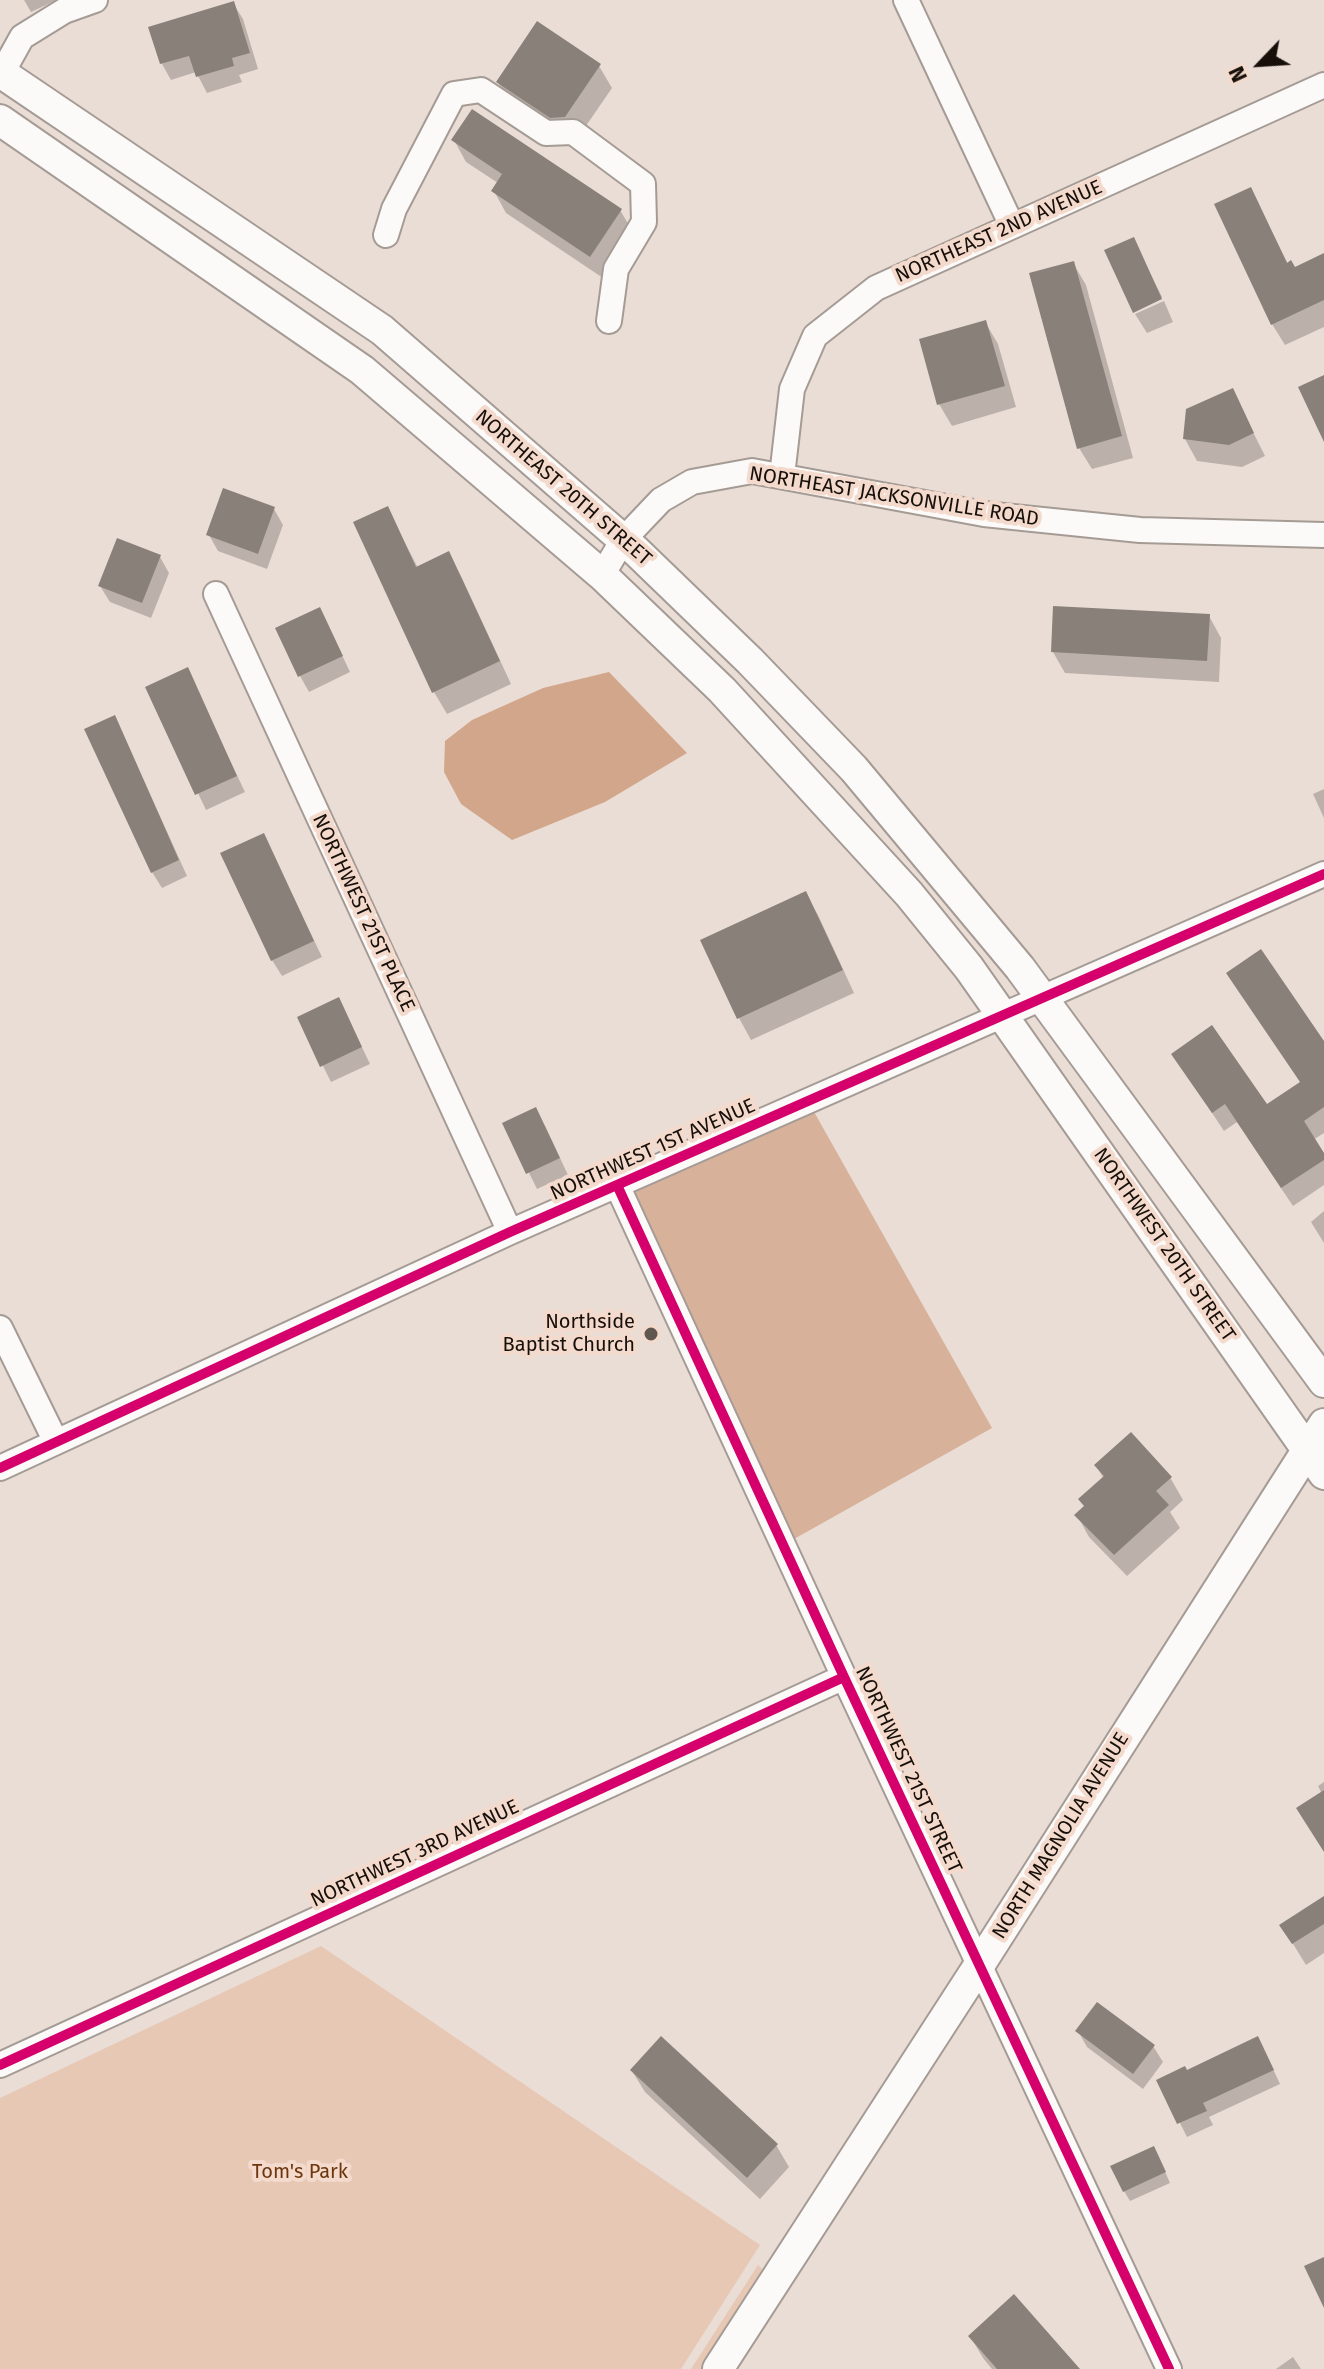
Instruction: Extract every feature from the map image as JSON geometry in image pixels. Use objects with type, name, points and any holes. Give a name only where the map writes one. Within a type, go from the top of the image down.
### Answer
[{"type":"main road","name":"NORTHEAST 20TH STREET","points":[[1,73],[382,330],[623,540],[750,661],[854,769],[1020,968],[1042,999]]},
{"type":"main road","name":"NORTHEAST 20TH STREET","points":[[0,120],[362,370],[602,575],[722,690],[909,894],[1003,1015]]},
{"type":"main road","points":[[1042,999],[1324,1382]]},
{"type":"main road","name":"NORTHWEST 20TH STREET","points":[[1003,1015],[1324,1474]]},
{"type":"main road","name":"NORTH MAGNOLIA AVENUE","points":[[718,2369],[1324,1424]]},
{"type":"street","points":[[1,73],[22,37],[64,11],[95,0]]},
{"type":"street","points":[[906,0],[1012,226]]},
{"type":"street","name":"NORTHEAST 2ND AVENUE","points":[[782,476],[792,389],[815,336],[876,288],[1324,85]]},
{"type":"street","points":[[386,235],[394,209],[454,94],[481,90],[546,133],[573,132],[643,184],[644,222],[616,269],[609,321]]},
{"type":"street","name":"NORTHEAST JACKSONVILLE ROAD","points":[[602,575],[623,540],[661,500],[692,482],[752,471],[999,515],[1140,530],[1324,535]]},
{"type":"street","name":"NORTHWEST 21ST PLACE","points":[[216,594],[510,1232]]},
{"type":"street","name":"NORTHWEST 1ST AVENUE","points":[[0,1468],[510,1232],[1324,874]]},
{"type":"street","name":"NORTHWEST 21ST STREET","points":[[617,1185],[1169,2369]]},
{"type":"street","points":[[0,1328],[56,1442]]},
{"type":"street","name":"NORTHWEST 3RD AVENUE","points":[[0,2065],[844,1677]]},
{"type":"green space","name":"Tom's Park","points":[[321,1946],[760,2245],[681,2369],[0,2369],[0,2098]]},
{"type":"green space","points":[[758,2265],[767,2273],[705,2369],[691,2369]]},
{"type":"shaded area","points":[[609,672],[687,753],[605,802],[512,840],[461,804],[444,772],[445,741],[472,720],[543,688]]},
{"type":"shaded area","points":[[813,1110],[992,1428],[794,1539],[632,1190]]},
{"type":"building","points":[[234,1],[250,53],[232,58],[234,66],[196,77],[189,56],[160,64],[148,27]]},
{"type":"building","points":[[537,21],[601,64],[565,117],[550,118],[496,82]]},
{"type":"building","points":[[472,109],[622,209],[590,257],[491,191],[502,174],[451,140]]},
{"type":"building","points":[[1251,187],[1287,263],[1291,260],[1295,267],[1324,253],[1324,300],[1271,325],[1214,204]]},
{"type":"building","points":[[1134,237],[1162,299],[1133,313],[1104,250]]},
{"type":"building","points":[[1074,261],[1122,436],[1077,449],[1029,273]]},
{"type":"building","points":[[986,320],[1005,386],[937,405],[919,339]]},
{"type":"building","points":[[1324,375],[1324,442],[1298,387]]},
{"type":"building","points":[[1233,388],[1254,433],[1229,445],[1183,439],[1186,409]]},
{"type":"building","points":[[223,488],[275,507],[258,554],[206,535]]},
{"type":"building","points":[[388,506],[416,567],[449,551],[500,661],[432,693],[353,522]]},
{"type":"building","points":[[117,538],[161,555],[142,603],[98,586]]},
{"type":"building","points":[[1053,606],[1210,614],[1207,661],[1051,652]]},
{"type":"building","points":[[320,607],[343,656],[298,677],[275,628]]},
{"type":"building","points":[[188,667],[237,776],[195,795],[145,687]]},
{"type":"building","points":[[115,715],[179,860],[151,873],[84,729]]},
{"type":"building","points":[[264,833],[314,941],[271,961],[220,853]]},
{"type":"building","points":[[806,891],[843,970],[737,1019],[700,940]]},
{"type":"building","points":[[1261,949],[1324,1041],[1324,1107],[1304,1121],[1324,1153],[1324,1160],[1281,1188],[1225,1104],[1212,1113],[1171,1054],[1212,1025],[1267,1104],[1300,1082],[1226,973]]},
{"type":"building","points":[[339,997],[362,1047],[320,1067],[297,1017]]},
{"type":"building","points":[[536,1107],[560,1158],[526,1174],[502,1123]]},
{"type":"building","points":[[1131,1432],[1172,1477],[1156,1491],[1169,1505],[1114,1555],[1074,1515],[1084,1506],[1078,1499],[1104,1476],[1094,1465]]},
{"type":"building","points":[[1324,1790],[1324,1852],[1296,1808]]},
{"type":"building","points":[[1324,1896],[1324,1924],[1292,1944],[1279,1925]]},
{"type":"building","points":[[1097,2002],[1155,2045],[1133,2074],[1075,2031]]},
{"type":"building","points":[[661,2036],[778,2144],[747,2178],[630,2070]]},
{"type":"building","points":[[1258,2036],[1274,2070],[1203,2103],[1207,2111],[1177,2124],[1156,2080],[1185,2066],[1187,2070]]},
{"type":"building","points":[[1154,2146],[1166,2172],[1123,2192],[1110,2166]]},
{"type":"building","points":[[1324,2257],[1324,2308],[1304,2266]]},
{"type":"building","points":[[1014,2294],[1080,2369],[997,2369],[968,2336]]},
{"type":"cycle path","points":[[0,1468],[510,1232],[1324,874]]},
{"type":"cycle path","points":[[617,1185],[1169,2369]]},
{"type":"cycle path","points":[[0,2065],[844,1677]]},
{"type":"place","name":"Northside Baptist Church","points":[[651,1334]]}]
